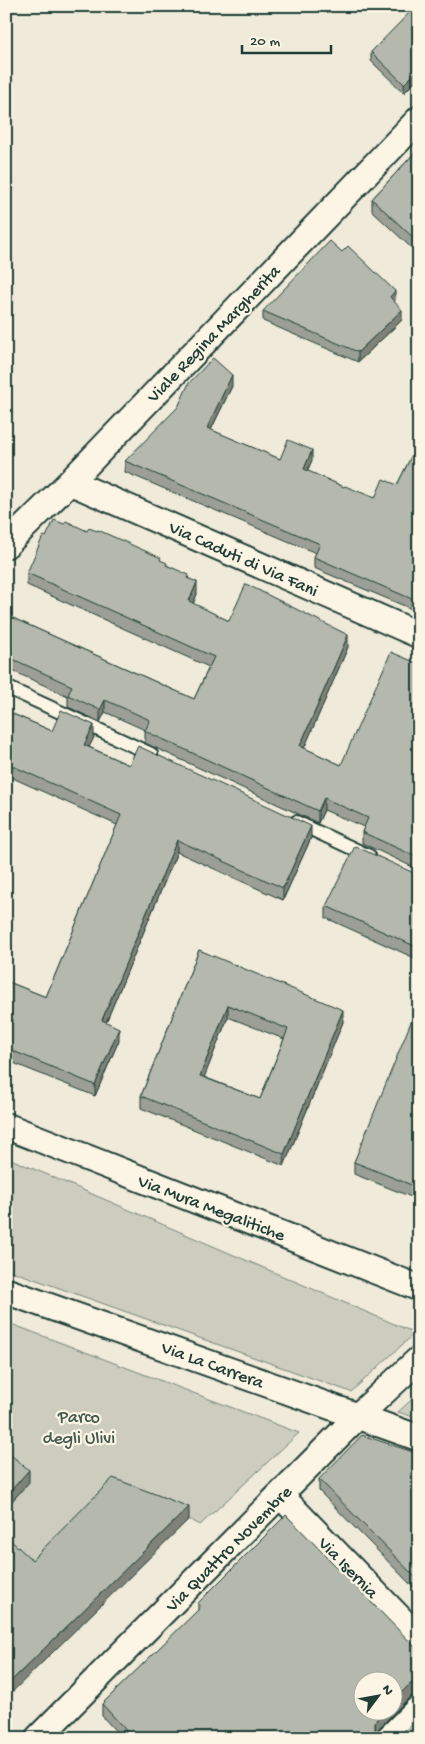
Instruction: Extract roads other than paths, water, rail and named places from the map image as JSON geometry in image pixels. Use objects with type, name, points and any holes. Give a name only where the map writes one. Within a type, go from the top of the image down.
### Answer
[{"type":"street","name":"Viale Regina Margherita","points":[[6,546],[70,482],[419,119]]},
{"type":"street","name":"Via Caduti di Via Fani","points":[[70,482],[419,635]]},
{"type":"street","name":"Via Mura Megalitiche","points":[[6,1126],[419,1288]]},
{"type":"street","name":"Via La Carrera","points":[[6,1291],[419,1438]]},
{"type":"street","name":"Via Quattro Novembre","points":[[54,1732],[358,1416],[419,1359]]},
{"type":"street","name":"Via Isernia","points":[[280,1496],[419,1638]]},
{"type":"street","points":[[389,1738],[419,1708]]},
{"type":"lane","points":[[6,687],[159,758]]},
{"type":"lane","points":[[284,816],[383,862]]},
{"type":"park label","name":"Parco degli Ulivi","points":[[79,1426]]}]
